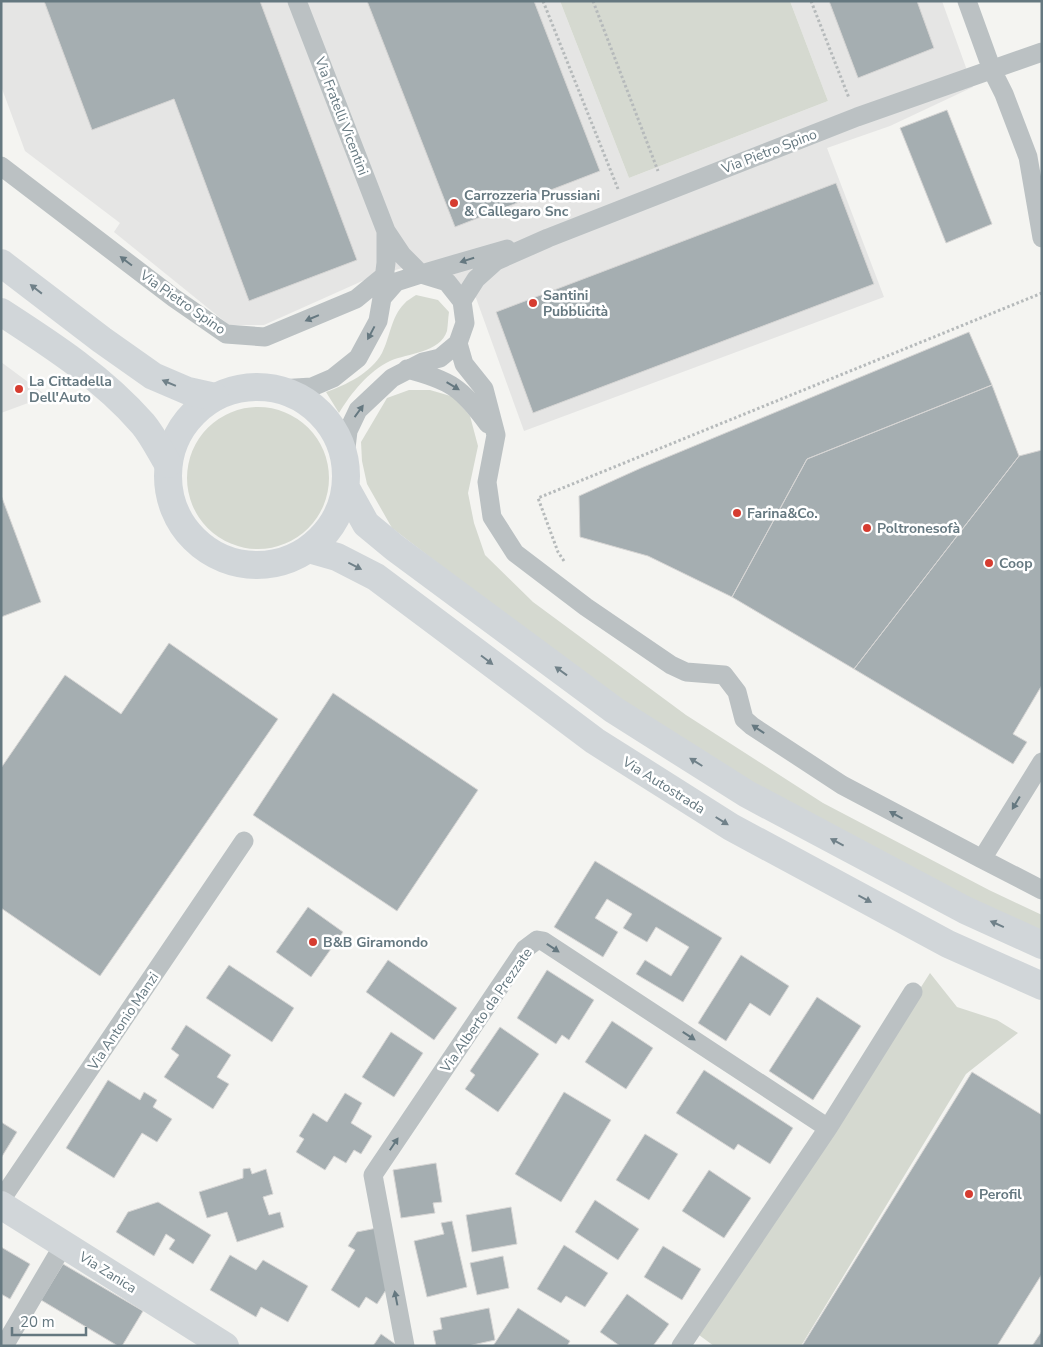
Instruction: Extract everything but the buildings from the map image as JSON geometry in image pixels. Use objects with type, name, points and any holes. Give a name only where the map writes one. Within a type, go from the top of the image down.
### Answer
[{"type":"main road","points":[[1,262],[102,340],[153,376],[188,391],[215,397]]},
{"type":"main road","points":[[1,304],[109,389],[144,426],[168,464]]},
{"type":"main road","points":[[1,312],[53,346]]},
{"type":"main road","points":[[257,386],[279,389],[297,395],[314,406],[328,420],[338,438],[345,456],[347,472],[342,506],[334,522],[323,537],[309,549],[284,562],[256,566],[228,562],[203,548],[184,528],[171,503],[167,475],[168,464],[182,427],[197,410],[215,397],[235,389],[257,386]]},
{"type":"main road","points":[[346,488],[366,524],[395,548],[614,710],[747,794],[965,910],[1042,945]]},
{"type":"main road","name":"Via Autostrada","points":[[309,549],[337,557],[376,576],[595,741],[731,827],[948,944],[1042,986]]},
{"type":"main road","name":"Via Zanica","points":[[1,1205],[225,1346]]},
{"type":"street","name":"Via Fratelli Vicentini","points":[[297,1],[386,231]]},
{"type":"street","points":[[967,1],[992,70],[1004,94],[1028,157],[1042,238]]},
{"type":"street","name":"Via Pietro Spino","points":[[462,301],[476,279],[496,261],[548,238],[856,117],[1042,52]]},
{"type":"street","name":"Via Pietro Spino","points":[[1,166],[167,292],[226,334],[265,337],[356,299],[384,276]]},
{"type":"street","points":[[345,456],[348,430],[358,410],[392,378],[423,362],[440,358],[458,343],[465,323],[462,301],[447,282],[420,274],[402,255],[386,231]]},
{"type":"street","points":[[279,389],[312,386],[326,381],[333,378],[358,358],[378,321],[386,263],[386,231]]},
{"type":"street","name":"Via Pietro Spino","points":[[382,298],[396,282],[548,238]]},
{"type":"street","points":[[458,343],[464,364],[484,389],[496,435],[487,482],[492,518],[514,554],[586,607],[671,665],[686,672],[724,675],[737,692],[744,719],[842,785],[1042,890]]},
{"type":"street","points":[[408,369],[435,376],[458,388],[473,403],[496,435]]},
{"type":"street","points":[[982,859],[1042,762]]},
{"type":"street","name":"Via Antonio Manzi","points":[[1,1200],[244,841]]},
{"type":"street","name":"Via Alberto da Prezzate","points":[[405,1346],[373,1174],[524,949],[537,940],[543,941],[828,1128]]},
{"type":"street","points":[[681,1346],[828,1128],[913,992]]},
{"type":"street","name":"Via Zanica","points":[[4,1346],[58,1254],[68,1247]]},
{"type":"path","points":[[543,1],[626,207]]},
{"type":"path","points":[[593,1],[660,176]]},
{"type":"path","points":[[811,1],[856,117]]},
{"type":"path","points":[[569,568],[558,552],[538,498],[1042,293]]},
{"type":"shaded area","points":[[1,1],[560,1],[629,178],[828,101],[790,1],[942,1],[973,87],[890,126],[827,148],[884,297],[524,431],[476,298],[422,262],[369,278],[264,325],[229,325],[114,232],[120,223],[25,151],[1,86]]},
{"type":"shaded area","points":[[560,1],[790,1],[828,101],[629,178]]},
{"type":"shaded area","points":[[416,295],[438,300],[449,312],[447,331],[443,338],[431,348],[397,358],[382,365],[355,390],[339,413],[326,392],[350,382],[371,367],[382,353],[396,315],[407,301]]},
{"type":"shaded area","name":"La Cittadella Dell'Auto","points":[[1,362],[28,382],[47,396],[1,413]]},
{"type":"shaded area","points":[[409,390],[430,390],[454,397],[470,416],[478,446],[468,493],[474,523],[485,555],[533,602],[686,715],[823,803],[989,890],[1042,915],[1042,936],[742,782],[607,693],[392,528],[367,484],[362,461],[361,442],[387,398]]},
{"type":"shaded area","points":[[258,407],[272,408],[285,412],[298,419],[308,428],[317,438],[324,451],[328,464],[328,492],[324,505],[317,518],[308,528],[298,537],[285,544],[272,548],[258,549],[244,548],[231,544],[218,537],[208,528],[199,518],[192,505],[188,492],[187,478],[188,464],[192,451],[199,438],[208,428],[218,419],[231,412],[244,408]]},
{"type":"shaded area","points":[[930,973],[957,1007],[997,1020],[1018,1033],[966,1074],[801,1346],[714,1346],[699,1335]]},
{"type":"place","name":"Carrozzeria Prussiani & Callegaro Snc","points":[[454,203]]},
{"type":"place","name":"Santini Pubblicità","points":[[533,303]]},
{"type":"place","name":"La Cittadella Dell'Auto","points":[[19,389]]},
{"type":"place","name":"Farina&Co.","points":[[737,513]]},
{"type":"place","name":"Poltronesofà","points":[[867,528]]},
{"type":"place","name":"Coop","points":[[989,563]]},
{"type":"place","name":"B&B Giramondo","points":[[313,942]]},
{"type":"place","name":"Perofil","points":[[969,1194]]}]
